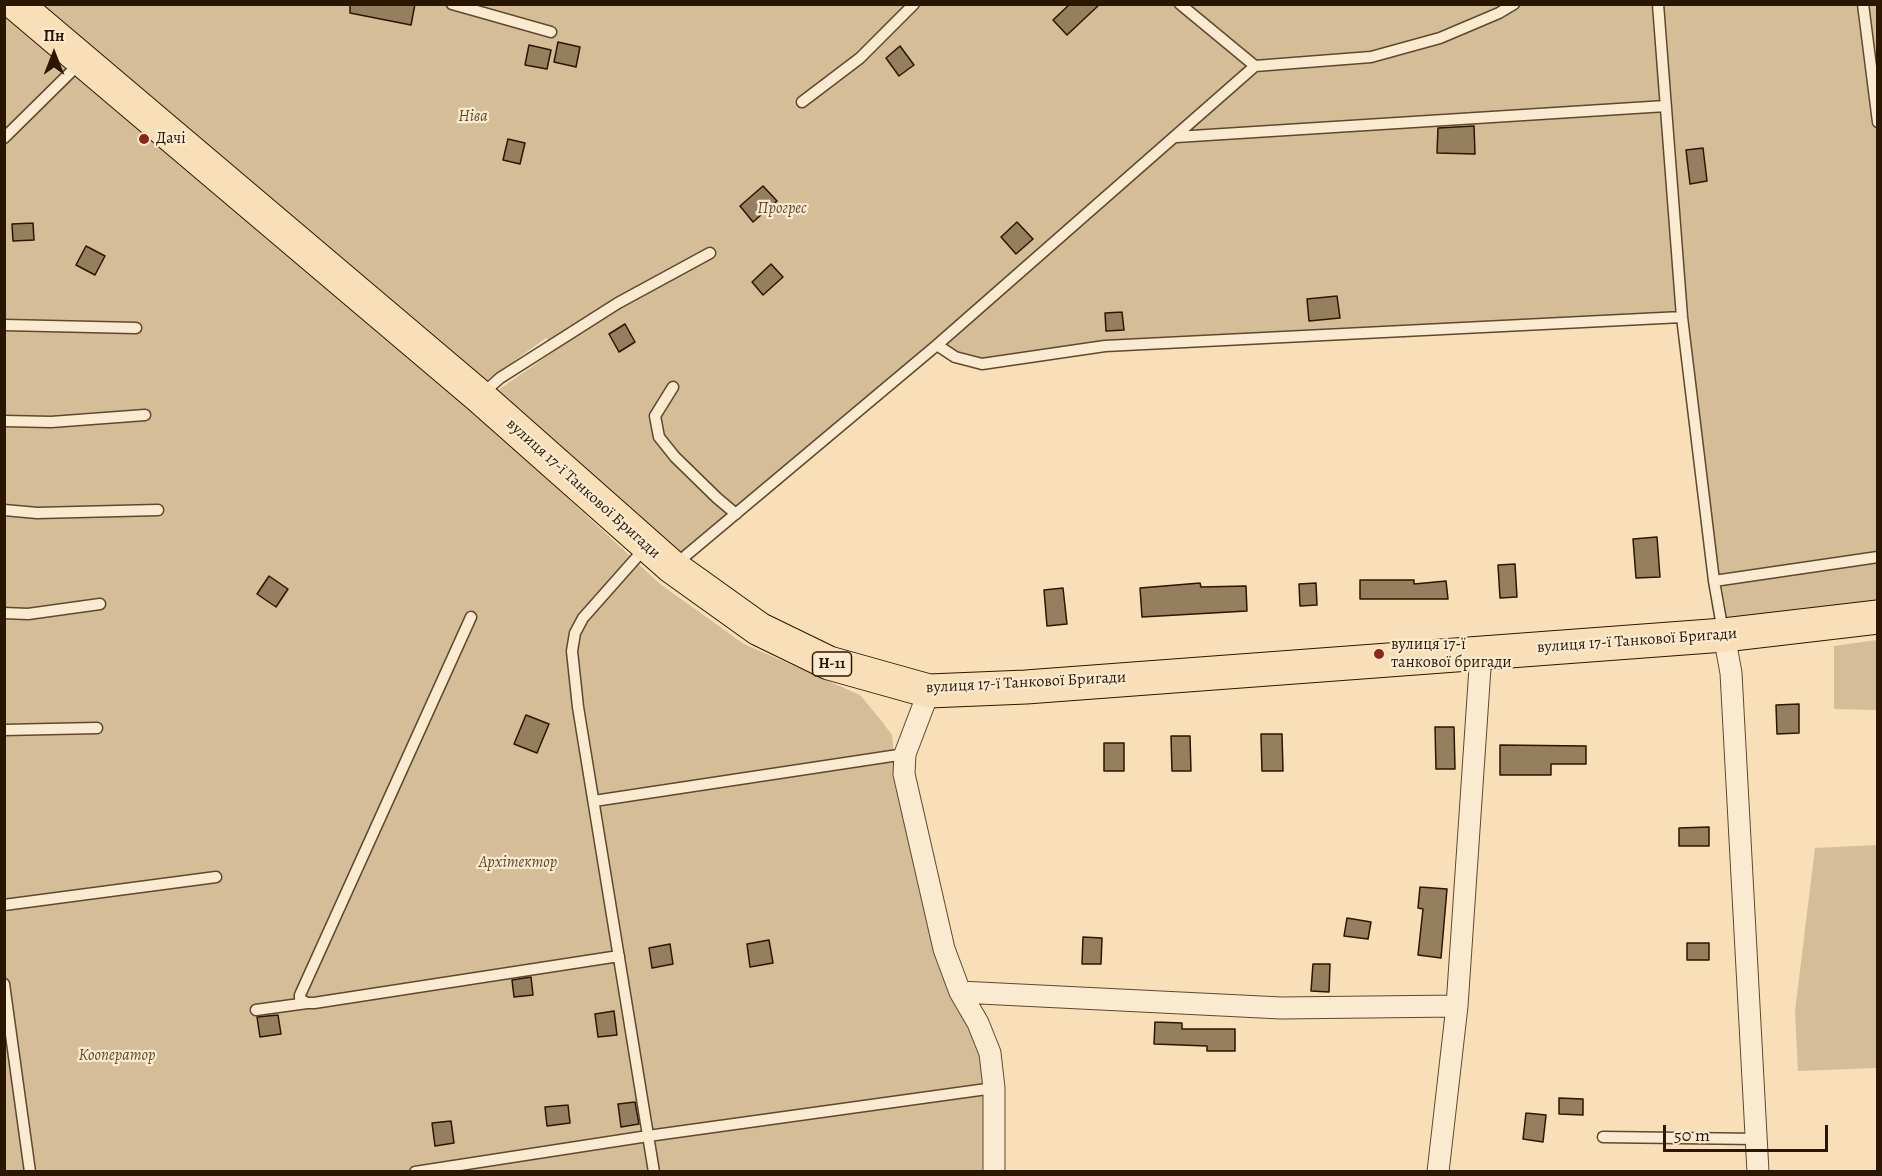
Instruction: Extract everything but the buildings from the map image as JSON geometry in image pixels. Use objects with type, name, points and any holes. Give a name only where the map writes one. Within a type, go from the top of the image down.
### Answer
[{"type":"main road","name":"вулиця 17-ї Танкової Бригади","points":[[16,4],[479,396],[659,556],[759,629],[829,663],[928,691],[1038,686],[1724,635],[1878,616]]},
{"type":"street","points":[[1724,635],[1731,673],[1758,1172]]},
{"type":"street","points":[[1438,1172],[1457,1006],[1481,653]]},
{"type":"street","points":[[928,691],[905,754],[904,774],[944,950],[960,992],[978,1023],[990,1053],[994,1088],[994,1172]]},
{"type":"street","points":[[960,992],[1281,1008],[1457,1006]]},
{"type":"lane","points":[[452,4],[551,32]]},
{"type":"lane","points":[[802,102],[860,58],[914,4]]},
{"type":"lane","points":[[1180,4],[1255,66]]},
{"type":"lane","points":[[654,1172],[573,663],[575,633],[582,618],[659,556],[683,559],[937,345],[1255,66],[1371,57],[1440,38],[1499,14],[1514,4]]},
{"type":"lane","points":[[1658,4],[1682,317],[1714,581],[1724,635]]},
{"type":"lane","points":[[1863,4],[1878,122]]},
{"type":"lane","points":[[4,138],[82,61]]},
{"type":"lane","points":[[1176,137],[1666,106]]},
{"type":"lane","points":[[479,396],[500,378],[618,303],[710,253]]},
{"type":"lane","points":[[937,345],[955,357],[982,364],[1105,346],[1682,317]]},
{"type":"lane","points":[[4,325],[136,328]]},
{"type":"lane","points":[[673,387],[655,416],[659,436],[675,458],[736,514]]},
{"type":"lane","points":[[4,421],[51,422],[145,415]]},
{"type":"lane","points":[[4,510],[37,513],[158,510]]},
{"type":"lane","points":[[1714,581],[1878,557]]},
{"type":"lane","points":[[4,613],[28,614],[100,604]]},
{"type":"lane","points":[[307,1003],[300,999],[300,995],[471,617]]},
{"type":"lane","points":[[4,730],[97,728]]},
{"type":"lane","points":[[594,801],[905,754]]},
{"type":"lane","points":[[4,906],[216,876]]},
{"type":"lane","points":[[256,1010],[619,956]]},
{"type":"lane","points":[[4,984],[30,1172]]},
{"type":"lane","points":[[415,1172],[648,1136],[994,1088]]},
{"type":"lane","points":[[1603,1137],[1757,1139]]},
{"type":"green space","name":"Прогрес","points":[[40,5],[1877,5],[1877,605],[1727,619],[1722,587],[1714,581],[1682,317],[1105,346],[982,364],[937,345],[683,559],[494,393],[556,350],[546,338],[483,383]]},
{"type":"green space","name":"Архітектор","points":[[4,13],[470,407],[660,584],[744,644],[860,695],[892,735],[897,778],[982,1051],[987,1171],[5,1171]]},
{"type":"green space","points":[[1877,640],[1877,710],[1834,709],[1834,646]]},
{"type":"green space","points":[[1877,845],[1877,1068],[1798,1071],[1795,1011],[1815,848]]},
{"type":"place","name":"Дачі","points":[[144,139]]},
{"type":"place","name":"вулиця 17-ї танкової бригади","points":[[1379,654]]},
{"type":"park label","name":"Ніва","points":[[473,117]]},
{"type":"park label","name":"Кооператор","points":[[117,1056]]}]
